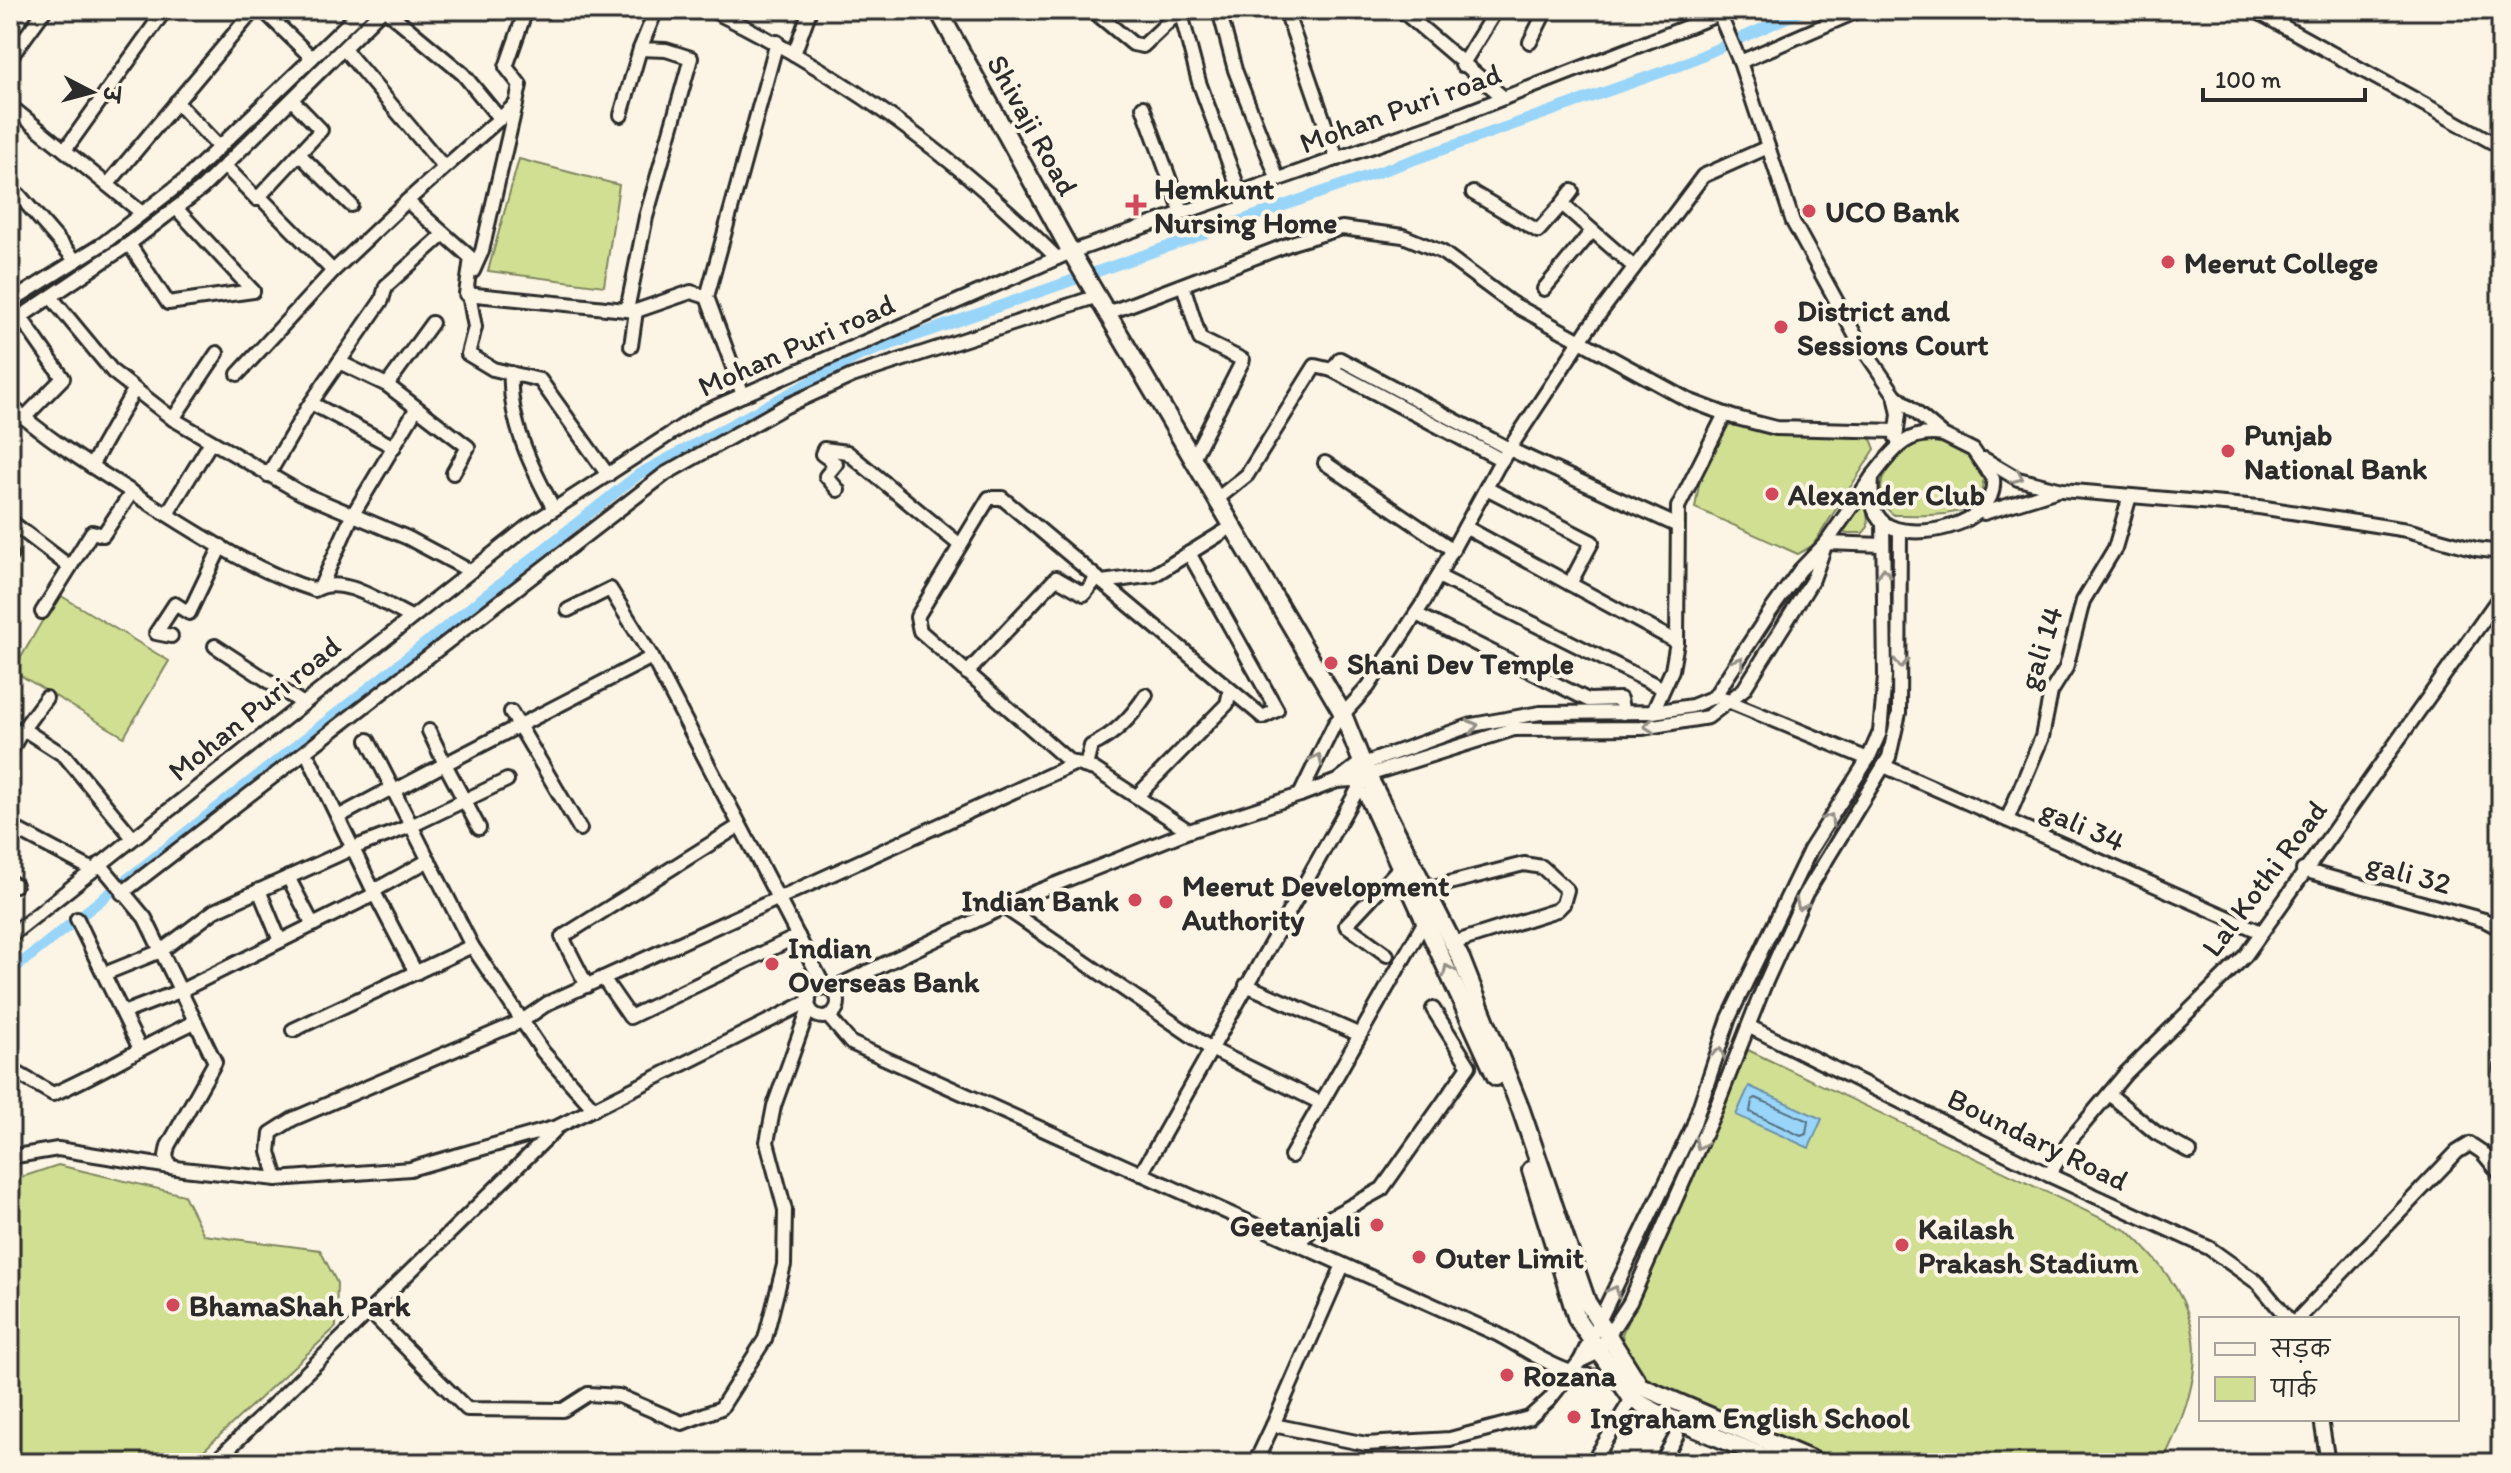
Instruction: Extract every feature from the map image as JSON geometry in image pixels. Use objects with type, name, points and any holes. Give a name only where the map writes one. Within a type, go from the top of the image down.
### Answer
[{"type":"main road","points":[[929,10],[1069,260],[1135,367],[1225,531],[1338,717]]},
{"type":"main road","name":"Shivaji Road","points":[[938,10],[1069,260]]},
{"type":"main road","points":[[1093,295],[1108,313],[1135,367],[1217,499],[1338,717],[1515,1120],[1577,1319],[1616,1375],[1636,1392],[1729,1434],[1780,1463]]},
{"type":"main road","points":[[1361,773],[1453,943],[1521,1110],[1587,1302],[1608,1335],[1636,1392]]},
{"type":"main road","points":[[1729,1434],[1819,1463]]},
{"type":"street","points":[[10,58],[45,10]]},
{"type":"street","points":[[65,150],[165,10]]},
{"type":"street","points":[[108,184],[254,10]]},
{"type":"street","points":[[263,10],[312,58]]},
{"type":"street","points":[[13,311],[142,213],[219,147],[362,10]]},
{"type":"street","points":[[13,311],[51,297],[176,208],[225,166],[384,10],[463,74],[500,119]]},
{"type":"street","points":[[466,294],[482,251],[516,104],[520,85],[506,67],[526,10]]},
{"type":"street","points":[[621,115],[640,49],[656,10]]},
{"type":"street","points":[[711,10],[815,63],[935,150],[1069,260]]},
{"type":"street","points":[[794,54],[810,10]]},
{"type":"street","points":[[1092,10],[1133,44],[1143,46],[1180,10],[1199,82],[1240,193]]},
{"type":"street","points":[[1219,10],[1235,70],[1278,180]]},
{"type":"street","points":[[1401,10],[1504,98]]},
{"type":"street","points":[[1462,65],[1496,10]]},
{"type":"street","points":[[1530,42],[1546,10]]},
{"type":"street","points":[[1738,56],[1860,10]]},
{"type":"street","points":[[2254,10],[2501,147]]},
{"type":"street","points":[[1286,11],[1337,159]]},
{"type":"street","points":[[1723,12],[1793,222],[1860,344],[1895,395],[1943,435],[2018,479],[2062,490],[2259,507],[2392,527],[2501,552]]},
{"type":"street","name":"Mohan Puri road","points":[[10,936],[470,571],[554,509],[704,412],[1182,213],[1504,98],[1723,12]]},
{"type":"street","points":[[743,395],[707,297],[777,42]]},
{"type":"street","points":[[344,49],[443,166]]},
{"type":"street","points":[[631,346],[632,310],[646,217],[691,58],[666,50],[640,49]]},
{"type":"street","points":[[257,199],[321,130],[292,100]]},
{"type":"street","points":[[176,102],[219,147]]},
{"type":"street","points":[[238,374],[333,271],[443,166],[516,104]]},
{"type":"street","points":[[10,106],[142,213]]},
{"type":"street","points":[[1143,107],[1182,213]]},
{"type":"street","points":[[1300,795],[1338,717],[1368,687],[1416,614],[1506,454],[1634,267],[1703,176],[1768,147]]},
{"type":"street","points":[[299,154],[351,205]]},
{"type":"street","points":[[225,166],[333,271]]},
{"type":"street","points":[[1473,193],[1538,231],[1572,191]]},
{"type":"street","points":[[19,195],[76,261]]},
{"type":"street","points":[[407,201],[471,258],[466,294],[475,327],[468,354],[493,369],[540,380],[608,475]]},
{"type":"street","points":[[1562,204],[1634,267]]},
{"type":"street","points":[[129,244],[168,303],[253,291],[176,208]]},
{"type":"street","points":[[1108,313],[1342,228],[1403,236],[1442,252],[1511,303],[1688,400],[1776,428],[1897,431]]},
{"type":"street","points":[[1544,289],[1592,231]]},
{"type":"street","points":[[268,475],[311,403],[382,300],[386,286],[444,234]]},
{"type":"street","points":[[1183,285],[1200,339],[1243,360],[1193,458]]},
{"type":"street","points":[[466,294],[632,310],[691,292],[707,297]]},
{"type":"street","points":[[121,890],[665,474],[786,406],[852,376],[1093,295]]},
{"type":"street","points":[[51,297],[113,372],[173,419],[268,475],[352,516],[408,538],[470,571]]},
{"type":"street","points":[[13,311],[63,378],[24,418]]},
{"type":"street","points":[[387,385],[432,323]]},
{"type":"street","points":[[173,419],[217,353]]},
{"type":"street","points":[[339,362],[387,385],[468,447],[453,473]]},
{"type":"street","points":[[1217,499],[1247,475],[1315,366],[1332,370],[1506,454],[1676,525]]},
{"type":"street","points":[[511,373],[510,394],[532,467],[554,509]]},
{"type":"street","points":[[91,466],[134,390]]},
{"type":"street","points":[[1892,452],[1899,414],[1895,395]]},
{"type":"street","points":[[311,403],[394,447]]},
{"type":"street","points":[[10,405],[91,466],[221,546],[303,587],[315,590],[321,586],[343,585],[411,617]]},
{"type":"street","points":[[321,586],[352,516],[416,409]]},
{"type":"street","points":[[1653,712],[1672,670],[1677,642],[1678,507],[1725,414]]},
{"type":"street","points":[[1141,1174],[1361,773],[1472,725],[1540,713],[1653,712],[1692,706],[1715,695],[1800,570],[1826,543],[1892,452],[1901,442],[1919,433],[1943,435]]},
{"type":"street","points":[[167,514],[211,442]]},
{"type":"street","points":[[838,490],[826,476],[836,464],[822,454],[824,449],[847,452],[960,545]]},
{"type":"street","points":[[1978,455],[1991,471],[1994,487],[1989,504],[1979,515]]},
{"type":"street","points":[[1325,463],[1453,550]]},
{"type":"street","points":[[1594,1343],[1599,1320],[1693,1126],[1729,1018],[1810,850],[1868,759],[1880,732],[1885,677],[1883,523],[1871,503],[1872,477]]},
{"type":"street","points":[[1486,488],[1592,542],[1570,584]]},
{"type":"street","points":[[1883,523],[1900,530],[1948,526],[2000,505],[2062,490]]},
{"type":"street","points":[[42,612],[92,532],[103,535],[132,492]]},
{"type":"street","name":"gali 14","points":[[2007,820],[2042,737],[2051,692],[2066,668],[2083,601],[2115,548],[2130,496]]},
{"type":"street","points":[[1189,553],[1277,710],[1263,717],[1002,498],[989,498],[917,617],[920,631],[1081,765],[1138,795],[1189,831]]},
{"type":"street","points":[[10,521],[70,567]]},
{"type":"street","points":[[1465,527],[1677,642]]},
{"type":"street","points":[[1273,1425],[1366,1444],[1450,1439],[1529,1418],[1549,1400],[1594,1343],[1608,1335],[1630,1302],[1805,895],[1889,757],[1899,713],[1900,530]]},
{"type":"street","points":[[967,673],[1056,578],[1084,594],[1099,580],[1154,575],[1225,531]]},
{"type":"street","points":[[1826,543],[1883,545]]},
{"type":"street","points":[[371,1313],[467,1409],[563,1410],[588,1394],[619,1396],[682,1423],[721,1408],[765,1339],[784,1265],[785,1210],[767,1142],[774,1106],[815,990],[829,990],[1004,907],[1189,831],[1361,773],[1514,729],[1642,728],[1708,717],[1744,689],[1813,579],[1826,543]]},
{"type":"street","points":[[171,636],[156,633],[175,604],[189,613],[221,546]]},
{"type":"street","points":[[1438,576],[1662,688]]},
{"type":"street","points":[[568,610],[610,589],[652,657],[778,900],[838,1005],[828,1016],[816,1016],[809,1005]]},
{"type":"street","name":"Lal Kothi Road","points":[[2049,1175],[2071,1139],[2109,1094],[2245,956],[2303,870],[2452,669],[2501,595]]},
{"type":"street","points":[[1416,614],[1588,700],[1620,699],[1623,713]]},
{"type":"street","points":[[215,646],[302,703]]},
{"type":"street","points":[[338,817],[652,657]]},
{"type":"street","points":[[1138,795],[1227,704],[1230,691]]},
{"type":"street","points":[[277,1179],[269,1152],[271,1133],[293,1119],[522,1021],[548,1003],[1081,765],[1091,746],[1108,737],[1133,715],[1146,695]]},
{"type":"street","points":[[1715,695],[1868,759]]},
{"type":"street","points":[[10,752],[46,698]]},
{"type":"street","points":[[511,712],[580,829]]},
{"type":"street","points":[[23,729],[65,756],[133,838]]},
{"type":"street","points":[[429,731],[479,828]]},
{"type":"street","points":[[368,740],[472,946],[543,1052],[594,1109]]},
{"type":"street","points":[[310,760],[416,973]]},
{"type":"street","name":"gali 34","points":[[1884,766],[2261,932]]},
{"type":"street","points":[[104,974],[161,951],[214,911],[353,848],[411,826],[507,780]]},
{"type":"street","points":[[10,826],[97,867],[121,890],[145,918],[215,1062],[168,1146],[166,1156],[170,1167]]},
{"type":"street","points":[[587,986],[562,937],[739,826]]},
{"type":"street","points":[[123,1013],[180,991],[375,894],[377,889],[429,860]]},
{"type":"street","points":[[1426,889],[1524,864],[1542,867],[1567,890],[1563,904],[1557,910],[1453,943]]},
{"type":"street","points":[[1387,955],[1346,925],[1401,866]]},
{"type":"street","name":"gali 32","points":[[2303,870],[2484,920],[2501,929]]},
{"type":"street","points":[[288,877],[313,925]]},
{"type":"street","points":[[259,890],[280,941]]},
{"type":"street","points":[[1004,907],[1211,1049],[1319,1102]]},
{"type":"street","points":[[77,919],[139,1047]]},
{"type":"street","points":[[1291,1156],[1319,1102],[1425,921]]},
{"type":"street","points":[[603,978],[630,1017],[798,936]]},
{"type":"street","points":[[293,1030],[472,946]]},
{"type":"street","points":[[1246,985],[1358,1034]]},
{"type":"street","points":[[10,1157],[58,1149],[170,1167],[277,1179],[410,1169],[557,1127],[809,1005]]},
{"type":"street","points":[[1433,1009],[1469,1066]]},
{"type":"street","points":[[828,1016],[851,1043],[1343,1265],[1570,1372],[1589,1379],[1616,1375]]},
{"type":"street","points":[[10,1069],[53,1094],[100,1074],[139,1047],[195,1022]]},
{"type":"street","name":"Boundary Road","points":[[1750,1027],[2049,1175],[2209,1248],[2258,1283],[2286,1317]]},
{"type":"street","points":[[1296,1244],[1320,1223],[1382,1189],[1483,1046]]},
{"type":"street","points":[[2109,1094],[2156,1133],[2190,1152]]},
{"type":"street","points":[[214,1463],[371,1313],[557,1127]]},
{"type":"street","points":[[2300,1317],[2457,1152],[2470,1144],[2482,1152],[2501,1175]]},
{"type":"street","points":[[1255,1463],[1343,1265]]},
{"type":"street","points":[[1592,1463],[1636,1392]]},
{"type":"street","points":[[2321,1421],[2328,1463]]},
{"type":"street","points":[[1661,1463],[1677,1435]]},
{"type":"green space","points":[[519,159],[619,185],[604,286],[488,271]]},
{"type":"green space","name":"Alexander Club","points":[[1728,423],[1796,433],[1869,434],[1875,449],[1813,545],[1798,554],[1695,508],[1700,479]]},
{"type":"green space","points":[[1913,441],[1946,444],[1973,458],[1984,477],[1980,502],[1950,513],[1894,515],[1886,507],[1881,486],[1896,455]]},
{"type":"green space","points":[[1866,489],[1868,527],[1863,533],[1845,533],[1842,529]]},
{"type":"green space","points":[[58,594],[169,661],[124,737],[13,671]]},
{"type":"green space","name":"Kailash Prakash Stadium","points":[[1748,1050],[2128,1231],[2175,1287],[2188,1313],[2194,1340],[2189,1397],[2162,1463],[1837,1463],[1648,1385],[1628,1366],[1622,1334]]},
{"type":"green space","name":"BhamaShah Park","points":[[58,1165],[184,1195],[204,1235],[320,1250],[337,1283],[336,1327],[190,1463],[10,1463],[10,1181]]},
{"type":"water","points":[[1749,1086],[1822,1119],[1809,1148],[1736,1115]]},
{"type":"waterway","points":[[10,972],[639,474],[861,355],[1676,67],[1804,10]]},
{"type":"waterway","points":[[60,282],[169,204],[254,128]]},
{"type":"waterway","points":[[19,308],[33,300]]},
{"type":"place","name":"Hemkunt Nursing Home","points":[[1136,205]]},
{"type":"place","name":"UCO Bank","points":[[1809,211]]},
{"type":"place","name":"Meerut College","points":[[2168,262]]},
{"type":"place","name":"District and Sessions Court","points":[[1781,327]]},
{"type":"place","name":"Punjab National Bank","points":[[2228,451]]},
{"type":"place","name":"Alexander Club","points":[[1772,494]]},
{"type":"place","name":"Shani Dev Temple","points":[[1331,663]]},
{"type":"place","name":"Indian Bank","points":[[1135,900]]},
{"type":"place","name":"Meerut Development Authority","points":[[1166,902]]},
{"type":"place","name":"Indian Overseas Bank","points":[[772,964]]},
{"type":"place","name":"Geetanjali","points":[[1377,1225]]},
{"type":"place","name":"Kailash Prakash Stadium","points":[[1902,1245]]},
{"type":"place","name":"Outer Limit","points":[[1419,1257]]},
{"type":"place","name":"BhamaShah Park","points":[[173,1305]]},
{"type":"place","name":"Rozana","points":[[1507,1375]]},
{"type":"place","name":"Ingraham English School","points":[[1574,1417]]}]
